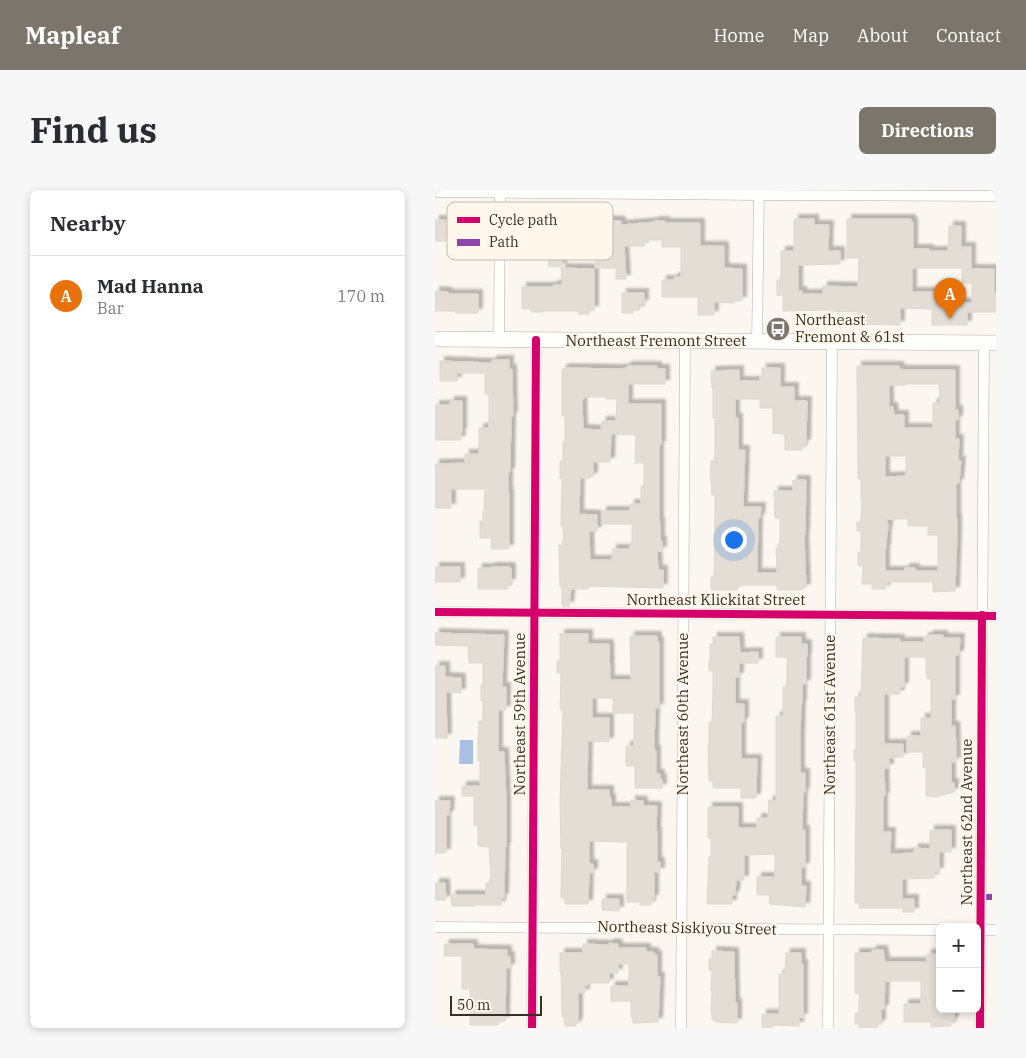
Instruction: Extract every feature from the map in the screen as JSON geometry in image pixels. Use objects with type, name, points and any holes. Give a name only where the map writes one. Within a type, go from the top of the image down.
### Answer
[{"type":"main road","name":"Northeast Fremont Street","points":[[435,339],[990,343]]},
{"type":"street","points":[[435,192],[996,196]]},
{"type":"street","points":[[757,342],[759,193]]},
{"type":"street","points":[[499,340],[500,260]]},
{"type":"street","name":"Northeast 59th Avenue","points":[[532,1028],[536,340]]},
{"type":"street","name":"Northeast 60th Avenue","points":[[681,1028],[685,341]]},
{"type":"street","name":"Northeast 61st Avenue","points":[[828,1028],[832,342]]},
{"type":"street","name":"Northeast 62nd Avenue","points":[[979,923],[982,615],[990,343]]},
{"type":"street","name":"Northeast Klickitat Street","points":[[435,612],[996,616]]},
{"type":"street","name":"Northeast Siskiyou Street","points":[[435,927],[936,930]]},
{"type":"street","points":[[981,930],[996,930]]},
{"type":"street","name":"Northeast 62nd Avenue","points":[[979,968],[980,1028]]},
{"type":"water","points":[[460,740],[473,740],[473,764],[459,764]]},
{"type":"building","points":[[794,219],[814,219],[814,225],[829,225],[828,251],[840,251],[840,264],[798,265],[798,291],[802,291],[802,294],[823,294],[823,286],[858,287],[859,258],[847,258],[847,219],[911,219],[911,222],[913,222],[913,249],[929,249],[929,251],[948,251],[949,226],[961,226],[961,251],[962,247],[971,247],[971,269],[994,269],[996,312],[967,312],[967,325],[932,325],[932,309],[900,308],[900,325],[858,324],[858,312],[829,310],[783,311],[783,295],[777,295],[777,280],[781,280],[781,251],[794,251]],"holes":[[[912,268],[962,268],[962,283],[972,283],[972,303],[952,302],[952,292],[912,292]]]},
{"type":"building","points":[[435,220],[446,220],[446,241],[435,241]]},
{"type":"building","points":[[613,220],[621,221],[621,225],[654,221],[665,221],[665,223],[700,223],[700,246],[724,246],[724,268],[742,269],[742,301],[734,301],[734,303],[714,302],[714,315],[698,315],[698,297],[662,297],[662,280],[674,280],[674,277],[681,277],[681,247],[662,247],[662,240],[645,240],[644,246],[624,246],[626,279],[616,279],[616,268],[595,268],[595,260],[613,260]]},
{"type":"building","points":[[548,260],[562,260],[562,267],[548,266]]},
{"type":"building","points":[[561,268],[594,269],[594,310],[589,310],[589,314],[578,314],[578,311],[531,312],[531,309],[522,309],[522,287],[553,287],[553,285],[562,285]]},
{"type":"building","points":[[435,291],[448,292],[448,294],[478,294],[478,313],[435,311]]},
{"type":"building","points":[[622,293],[644,293],[644,304],[640,304],[640,310],[633,310],[633,313],[622,313]]},
{"type":"building","points":[[492,360],[509,360],[509,369],[512,369],[513,416],[511,416],[510,472],[508,472],[509,549],[491,549],[492,538],[480,538],[480,521],[483,521],[485,489],[451,489],[451,508],[435,508],[435,464],[465,463],[465,454],[479,454],[479,428],[489,428],[489,394],[485,394],[485,373],[457,373],[457,381],[440,381],[440,361],[492,363]]},
{"type":"building","points":[[627,366],[657,366],[657,369],[665,369],[665,384],[628,384],[628,404],[661,404],[659,522],[662,551],[657,551],[658,570],[663,570],[663,588],[589,586],[589,589],[571,589],[569,606],[562,606],[559,545],[564,545],[563,526],[561,526],[562,478],[560,478],[560,461],[563,461],[565,416],[562,416],[562,369],[627,368]],"holes":[[[584,397],[617,399],[616,421],[602,421],[601,430],[583,429],[582,399]],[[611,434],[636,435],[635,463],[644,463],[644,486],[641,486],[641,504],[630,504],[630,511],[602,511],[602,524],[632,524],[632,543],[630,543],[630,548],[612,549],[612,560],[590,560],[589,531],[597,531],[597,515],[579,514],[580,478],[593,477],[593,462],[610,462]]]},
{"type":"building","points":[[857,366],[899,366],[899,369],[905,370],[955,370],[955,410],[958,410],[958,420],[955,420],[955,439],[959,439],[958,461],[961,461],[959,483],[956,483],[955,591],[933,592],[933,582],[887,582],[885,584],[886,589],[872,589],[872,584],[862,584],[863,566],[858,566],[858,552],[861,552],[861,531],[857,531],[857,522],[861,522],[862,501],[861,479],[858,479]],"holes":[[[939,384],[940,403],[933,403],[933,428],[904,428],[904,415],[894,415],[893,407],[889,407],[889,385]],[[885,456],[906,456],[906,476],[885,477]],[[887,519],[908,519],[908,526],[928,526],[928,535],[938,535],[938,571],[915,571],[915,568],[905,568],[905,571],[885,571]]]},
{"type":"building","points":[[762,368],[780,368],[780,387],[794,387],[794,401],[807,401],[806,444],[803,444],[802,450],[785,450],[784,434],[773,433],[773,408],[760,408],[760,399],[735,399],[735,418],[738,418],[738,450],[745,450],[743,507],[761,507],[760,518],[758,518],[757,573],[777,573],[776,548],[778,548],[780,543],[780,518],[775,518],[774,491],[793,491],[793,480],[806,480],[804,535],[806,588],[802,588],[802,590],[778,590],[776,585],[738,585],[737,590],[711,590],[711,577],[714,577],[715,495],[712,495],[710,478],[711,461],[715,461],[715,418],[713,418],[711,371],[739,370],[739,381],[760,381]]},
{"type":"building","points":[[450,401],[462,401],[461,440],[435,440],[435,405],[450,405]]},
{"type":"building","points":[[435,567],[460,567],[460,582],[435,582]]},
{"type":"building","points":[[478,568],[511,568],[511,583],[507,583],[507,589],[478,589]]},
{"type":"building","points":[[435,633],[504,635],[502,687],[506,687],[506,710],[498,710],[498,752],[504,752],[506,799],[504,898],[501,898],[501,905],[452,906],[451,895],[486,895],[486,883],[491,883],[489,847],[478,846],[478,825],[474,825],[474,796],[462,796],[462,786],[480,786],[478,738],[479,721],[483,721],[481,685],[483,685],[483,663],[469,663],[468,646],[435,645]]},
{"type":"building","points":[[560,634],[588,634],[588,644],[609,644],[610,680],[631,680],[630,636],[657,636],[657,642],[659,642],[659,708],[655,708],[654,750],[656,750],[656,774],[660,774],[662,788],[635,788],[635,766],[626,766],[626,746],[634,746],[634,713],[613,713],[613,698],[592,698],[592,718],[609,718],[609,742],[588,741],[587,790],[609,790],[611,807],[631,807],[631,800],[643,801],[643,806],[657,806],[657,862],[660,862],[660,872],[654,872],[654,899],[651,899],[651,905],[640,905],[640,902],[627,902],[627,842],[589,841],[589,864],[593,864],[593,873],[589,873],[588,904],[565,904],[565,898],[561,898],[562,849],[560,801],[563,710],[560,710],[561,673],[557,673],[557,661],[560,661]]},
{"type":"building","points":[[929,635],[943,635],[943,638],[960,638],[959,655],[955,655],[955,699],[951,699],[951,726],[955,726],[956,748],[956,762],[951,762],[951,783],[954,783],[954,792],[936,797],[926,796],[926,768],[923,768],[923,752],[907,752],[907,736],[921,736],[921,718],[931,718],[931,679],[927,679],[926,657],[904,657],[904,687],[900,687],[900,694],[884,694],[884,744],[903,744],[903,757],[889,758],[889,768],[884,768],[883,832],[891,832],[890,854],[914,853],[914,848],[930,849],[930,830],[951,830],[951,852],[939,852],[939,872],[934,872],[934,878],[902,879],[902,899],[914,899],[914,912],[903,912],[903,908],[859,908],[859,903],[855,903],[856,761],[854,761],[854,750],[856,750],[855,697],[861,697],[863,638],[900,639],[900,642],[924,642],[924,637],[929,637]]},
{"type":"building","points":[[713,637],[739,637],[740,653],[758,652],[758,663],[739,663],[739,677],[735,677],[735,704],[744,704],[744,722],[741,722],[741,759],[757,759],[756,798],[741,798],[741,788],[713,788],[713,781],[709,781],[708,745],[709,722],[712,722],[713,671],[709,671],[709,661],[710,644],[713,644]]},
{"type":"building","points":[[776,637],[801,637],[801,644],[807,644],[806,684],[802,684],[800,738],[800,773],[805,773],[802,830],[805,830],[805,867],[801,867],[801,886],[806,886],[805,907],[769,904],[770,895],[757,895],[757,877],[775,877],[775,854],[744,855],[744,880],[736,880],[732,904],[707,904],[709,857],[711,857],[711,838],[708,838],[708,807],[738,807],[738,828],[757,828],[757,818],[768,818],[769,800],[776,801],[776,716],[783,716],[783,687],[787,687],[787,657],[776,657]]},
{"type":"building","points":[[435,666],[445,666],[445,677],[461,678],[461,693],[446,692],[447,738],[435,738]]},
{"type":"building","points":[[435,801],[450,801],[449,815],[446,815],[446,853],[435,853]]},
{"type":"building","points":[[435,883],[445,883],[446,900],[435,900]]},
{"type":"building","points":[[602,899],[619,899],[619,911],[602,910]]},
{"type":"building","points":[[609,943],[618,944],[618,948],[646,948],[646,952],[654,952],[654,955],[657,955],[657,977],[660,977],[658,1022],[633,1023],[631,1001],[611,1001],[611,986],[629,986],[629,964],[618,964],[618,973],[609,973],[609,983],[588,983],[588,985],[585,985],[585,993],[578,993],[578,1023],[576,1023],[576,1026],[565,1026],[564,1017],[562,1017],[560,953],[583,953],[583,944],[609,945]]},
{"type":"building","points":[[445,944],[473,944],[473,949],[507,950],[507,957],[510,956],[510,968],[506,968],[505,1021],[498,1021],[498,1025],[470,1025],[470,989],[462,989],[462,956],[444,956]]},
{"type":"building","points":[[872,950],[883,950],[885,962],[927,962],[927,954],[936,954],[936,1013],[954,1013],[954,1021],[951,1021],[951,1026],[931,1027],[931,1022],[904,1022],[904,1004],[921,1004],[921,981],[885,981],[884,1009],[881,1009],[881,1024],[877,1024],[877,1028],[859,1028],[859,1024],[855,1024],[855,1013],[859,1014],[859,993],[855,993],[855,953],[872,953]]},
{"type":"building","points":[[712,951],[734,952],[737,1023],[715,1022],[715,1020],[712,1020],[712,970],[709,970],[709,959],[712,959]]},
{"type":"building","points":[[786,953],[801,953],[801,964],[803,964],[803,1018],[799,1017],[799,1026],[773,1025],[773,1028],[762,1028],[762,1014],[779,1014],[779,974],[785,974]]},
{"type":"marked path","points":[[980,897],[996,897]]},
{"type":"cycle path","points":[[532,1028],[536,340]]},
{"type":"cycle path","points":[[435,612],[996,616]]},
{"type":"cycle path","points":[[980,1028],[982,615]]},
{"type":"place","name":"Mad Hanna","points":[[950,319]]},
{"type":"place","name":"Northeast Fremont & 61st","points":[[778,329]]}]
